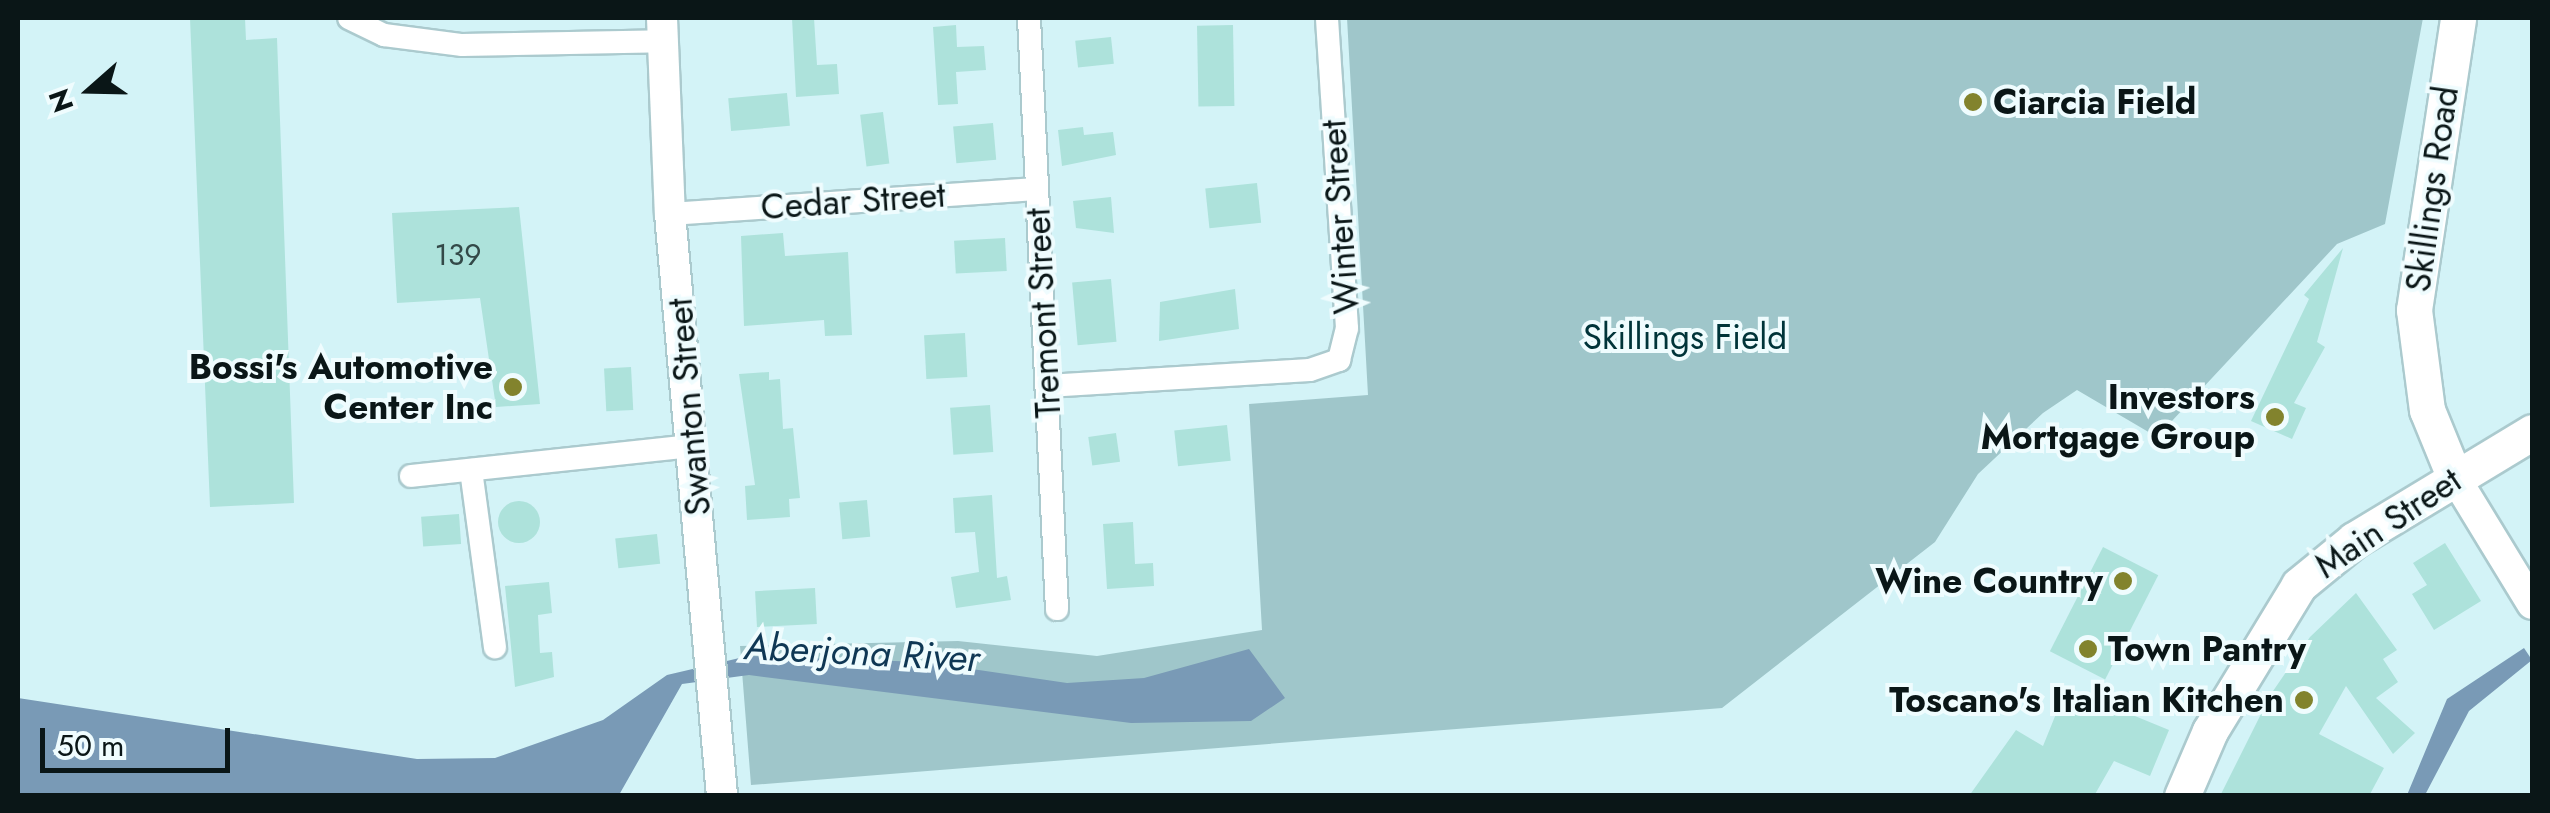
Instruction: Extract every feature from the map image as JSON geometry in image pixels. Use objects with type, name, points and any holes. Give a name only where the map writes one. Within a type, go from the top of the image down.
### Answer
[{"type":"main road","name":"Skillings Road","points":[[2454,476],[2426,410],[2414,310],[2458,18]]},
{"type":"main road","name":"Main Street","points":[[2182,796],[2210,731],[2298,585],[2454,476],[2532,432]]},
{"type":"street","points":[[349,18],[384,35],[462,45],[662,29]]},
{"type":"street","name":"Tremont Street","points":[[1029,18],[1057,609]]},
{"type":"street","name":"Winter Street","points":[[1047,386],[1310,370],[1339,360],[1347,328],[1327,18]]},
{"type":"street","name":"Swanton Street","points":[[662,29],[670,214],[694,446],[722,796]]},
{"type":"street","name":"Cedar Street","points":[[670,214],[1036,189]]},
{"type":"street","points":[[411,476],[694,446]]},
{"type":"street","points":[[471,470],[495,647]]},
{"type":"street","points":[[2454,476],[2532,604]]},
{"type":"green space","name":"Skillings Field","points":[[1347,18],[2423,18],[2385,224],[2337,244],[2157,437],[2077,390],[2043,413],[1978,474],[1935,542],[1722,708],[751,785],[740,646],[958,641],[1097,656],[1262,630],[1249,404],[1368,395]]},
{"type":"shaded area","points":[[2524,648],[2532,660],[2469,711],[2425,795],[2407,795],[2447,699]]},
{"type":"shaded area","points":[[1249,649],[1285,698],[1251,721],[1131,723],[749,675],[682,684],[619,795],[18,796],[18,698],[417,759],[495,758],[603,720],[667,675],[748,656],[924,662],[1067,683],[1144,678]]},
{"type":"building","points":[[190,18],[245,18],[246,40],[277,38],[294,503],[210,507]]},
{"type":"building","points":[[792,18],[814,18],[817,65],[837,64],[839,94],[796,97]]},
{"type":"building","points":[[956,25],[957,47],[984,46],[986,70],[956,72],[958,104],[938,105],[933,27]]},
{"type":"building","points":[[1233,25],[1234,106],[1198,107],[1197,26]]},
{"type":"building","points":[[1111,37],[1114,64],[1078,68],[1075,41]]},
{"type":"building","points":[[787,93],[790,126],[731,131],[728,98]]},
{"type":"building","points":[[883,112],[889,164],[867,166],[860,115]]},
{"type":"building","points":[[993,123],[996,160],[956,163],[953,126]]},
{"type":"building","points":[[1083,127],[1084,135],[1113,132],[1116,155],[1062,166],[1058,130]]},
{"type":"building","points":[[1257,183],[1261,223],[1209,228],[1205,188]]},
{"type":"building","points":[[1111,197],[1114,233],[1076,228],[1073,201]]},
{"type":"building","points":[[519,207],[540,404],[496,407],[480,298],[397,303],[392,213]]},
{"type":"building","points":[[783,233],[785,256],[848,252],[852,335],[825,336],[824,320],[744,326],[741,236]]},
{"type":"building","points":[[1005,238],[1007,271],[956,274],[954,241]]},
{"type":"building","points":[[2343,248],[2317,342],[2325,347],[2294,403],[2306,408],[2292,439],[2251,421],[2309,299],[2304,295]]},
{"type":"building","points":[[1111,279],[1116,342],[1078,345],[1072,282]]},
{"type":"building","points":[[1235,289],[1239,329],[1159,341],[1160,302]]},
{"type":"building","points":[[965,333],[967,377],[926,379],[924,335]]},
{"type":"building","points":[[631,367],[633,410],[606,411],[604,368]]},
{"type":"building","points":[[769,372],[769,380],[780,379],[783,429],[793,428],[800,498],[789,499],[790,517],[747,520],[745,486],[755,485],[739,374]]},
{"type":"building","points":[[990,405],[993,452],[953,455],[950,408]]},
{"type":"building","points":[[1227,425],[1231,461],[1178,466],[1174,431]]},
{"type":"building","points":[[1116,433],[1120,462],[1092,466],[1088,437]]},
{"type":"building","points":[[992,495],[997,578],[1007,576],[1011,600],[956,608],[951,577],[979,572],[975,532],[955,533],[953,498]]},
{"type":"building","points":[[867,500],[870,537],[842,539],[839,502]]},
{"type":"building","points":[[519,501],[534,507],[540,522],[534,537],[519,543],[504,537],[498,522],[504,507]]},
{"type":"building","points":[[459,514],[461,544],[423,547],[421,517]]},
{"type":"building","points":[[1133,522],[1135,564],[1153,563],[1154,586],[1107,589],[1103,524]]},
{"type":"building","points":[[657,534],[660,564],[618,568],[615,538]]},
{"type":"building","points":[[2445,543],[2481,601],[2434,630],[2412,594],[2427,585],[2413,563]]},
{"type":"building","points":[[2103,547],[2158,575],[2105,679],[2050,651]]},
{"type":"building","points":[[549,582],[552,613],[538,615],[540,653],[552,652],[554,677],[515,687],[505,586]]},
{"type":"building","points":[[815,588],[817,624],[757,627],[755,591]]},
{"type":"building","points":[[2356,593],[2397,650],[2383,659],[2398,682],[2376,698],[2415,733],[2393,754],[2346,686],[2319,734],[2384,768],[2369,796],[2220,796],[2271,694],[2310,637]]},
{"type":"building","points":[[2091,698],[2169,730],[2150,776],[2114,761],[2094,796],[1969,796],[2016,730],[2043,746],[2060,704],[2084,714]]},
{"type":"place","name":"Ciarcia Field","points":[[1973,102]]},
{"type":"place","name":"Bossi's Automotive Center Inc","points":[[513,387]]},
{"type":"place","name":"Investors Mortgage Group","points":[[2275,417]]},
{"type":"place","name":"Wine Country","points":[[2123,581]]},
{"type":"place","name":"Town Pantry","points":[[2088,649]]},
{"type":"place","name":"Toscano's Italian Kitchen","points":[[2304,700]]},
{"type":"water label","name":"Aberjona River","points":[[862,652]]}]
